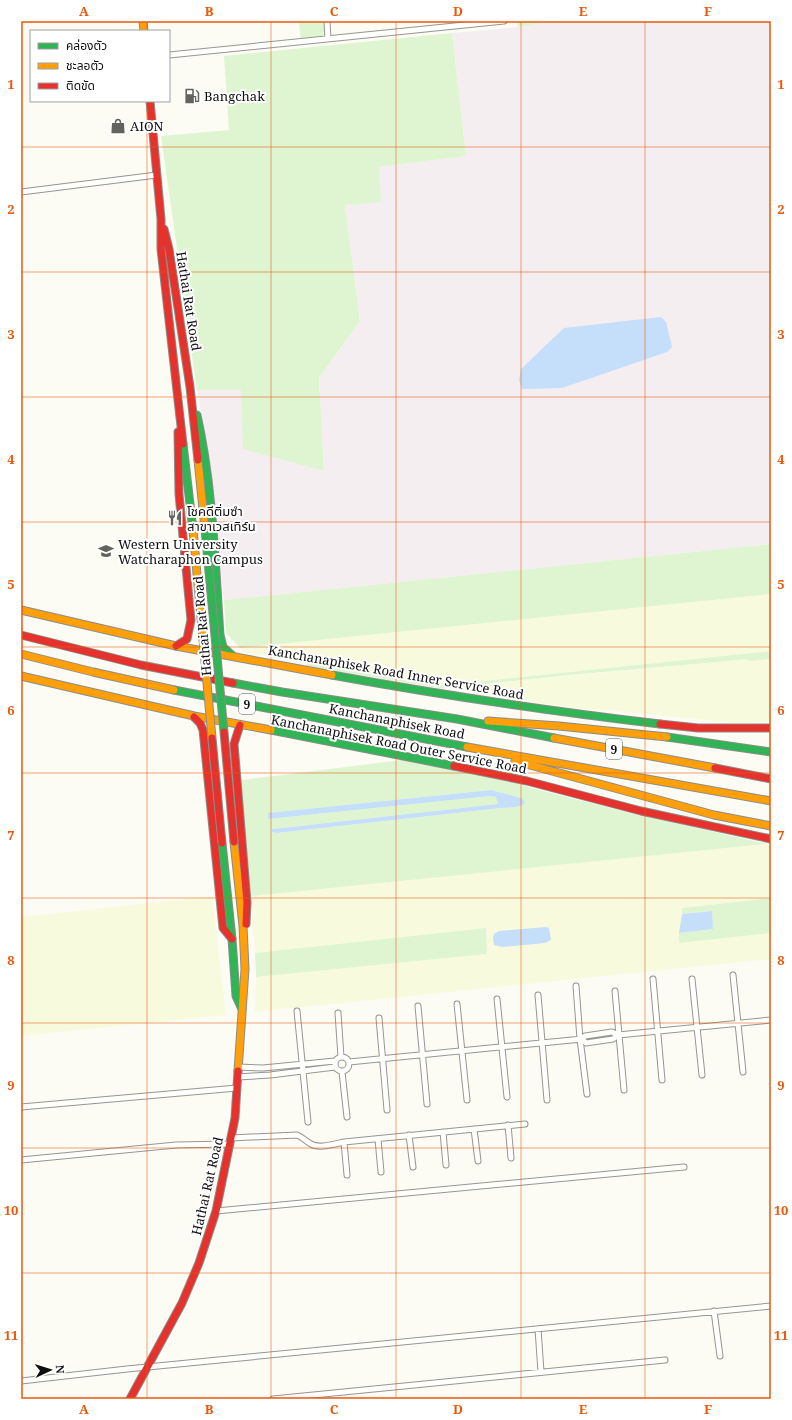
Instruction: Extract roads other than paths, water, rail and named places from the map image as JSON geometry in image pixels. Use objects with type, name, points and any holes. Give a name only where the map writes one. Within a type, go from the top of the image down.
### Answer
[{"type":"main road","name":"Hathai Rat Road","points":[[150,102],[161,219],[161,249],[193,530],[236,996],[242,1009]]},
{"type":"main road","name":"Hathai Rat Road","points":[[130,1399],[190,1286],[216,1211],[235,1118],[244,994],[244,941],[190,387],[169,249],[161,219]]},
{"type":"main road","points":[[190,387],[203,442],[213,530],[220,635],[224,647],[233,657]]},
{"type":"main road","points":[[176,646],[187,639],[191,620],[179,494],[177,388]]},
{"type":"main road","name":"Kanchanaphisek Road Inner Service Road","points":[[21,610],[176,646],[402,688],[588,715],[698,728],[771,728]]},
{"type":"main road","name":"Kanchanaphisek Road","points":[[21,635],[141,665],[274,691],[457,719],[771,779]]},
{"type":"main road","name":"Kanchanaphisek Road","points":[[21,654],[137,683],[474,749],[771,801]]},
{"type":"main road","name":"Kanchanaphisek Road Outer Service Road","points":[[21,676],[240,726],[340,743],[527,781],[641,811],[771,839]]},
{"type":"main road","points":[[194,716],[200,723],[203,730],[223,928],[232,940]]},
{"type":"main road","points":[[457,719],[540,723],[771,752]]},
{"type":"main road","points":[[240,726],[234,744],[234,755],[247,902],[244,941]]},
{"type":"main road","points":[[205,757],[217,748],[223,748],[234,755]]},
{"type":"main road","points":[[474,749],[545,770],[714,815],[771,826]]},
{"type":"street","points":[[326,21],[328,39]]},
{"type":"street","points":[[170,55],[504,21]]},
{"type":"street","points":[[21,192],[157,175]]},
{"type":"street","points":[[734,975],[743,1072]]},
{"type":"street","points":[[653,979],[662,1080]]},
{"type":"street","points":[[692,979],[702,1075]]},
{"type":"street","points":[[576,986],[587,1094]]},
{"type":"street","points":[[614,991],[624,1090]]},
{"type":"street","points":[[538,995],[547,1100]]},
{"type":"street","points":[[498,999],[507,1097]]},
{"type":"street","points":[[457,1004],[467,1100]]},
{"type":"street","points":[[418,1006],[427,1104]]},
{"type":"street","points":[[296,1011],[308,1122]]},
{"type":"street","points":[[238,1077],[302,1071],[335,1064],[341,1057],[338,1013]]},
{"type":"street","points":[[380,1018],[387,1110]]},
{"type":"street","points":[[349,1062],[581,1039],[586,1043],[613,1039],[619,1035],[771,1020]]},
{"type":"street","points":[[341,1057],[346,1058],[349,1062]]},
{"type":"street","points":[[342,1072],[348,1068],[349,1062]]},
{"type":"street","points":[[238,1067],[264,1068],[302,1064],[335,1064]]},
{"type":"street","points":[[335,1064],[337,1070],[342,1072]]},
{"type":"street","points":[[264,1068],[264,1075]]},
{"type":"street","points":[[342,1072],[347,1117]]},
{"type":"street","points":[[21,1107],[237,1088]]},
{"type":"street","points":[[21,1160],[297,1135],[303,1137],[309,1144],[316,1146],[409,1135],[525,1124]]},
{"type":"street","points":[[508,1125],[511,1158]]},
{"type":"street","points":[[474,1129],[478,1161]]},
{"type":"street","points":[[443,1132],[446,1166]]},
{"type":"street","points":[[409,1135],[413,1167]]},
{"type":"street","points":[[378,1139],[381,1172]]},
{"type":"street","points":[[344,1142],[347,1175]]},
{"type":"street","points":[[216,1211],[684,1167]]},
{"type":"street","points":[[21,1380],[771,1306]]},
{"type":"street","points":[[714,1311],[720,1356]]},
{"type":"street","points":[[538,1329],[541,1372]]},
{"type":"street","points":[[274,1399],[665,1360]]},
{"type":"water","points":[[661,317],[666,322],[672,347],[667,352],[562,388],[522,389],[519,380],[521,369],[564,328]]},
{"type":"water","points":[[491,790],[521,798],[525,802],[520,806],[514,807],[277,833],[272,832],[272,829],[498,804],[496,797],[491,796],[268,819],[268,813]]},
{"type":"water","points":[[712,911],[713,929],[679,933],[682,914]]},
{"type":"water","points":[[549,928],[551,940],[545,943],[502,947],[494,945],[494,934],[499,931]]},
{"type":"place","name":"Bangchak","points":[[192,96]]},
{"type":"place","name":"AION","points":[[118,126]]},
{"type":"place","name":"โชคดีติ่มซำ สาขาเวสเทิร์น","points":[[175,518]]},
{"type":"place","name":"Western University Watcharaphon Campus","points":[[106,551]]}]
